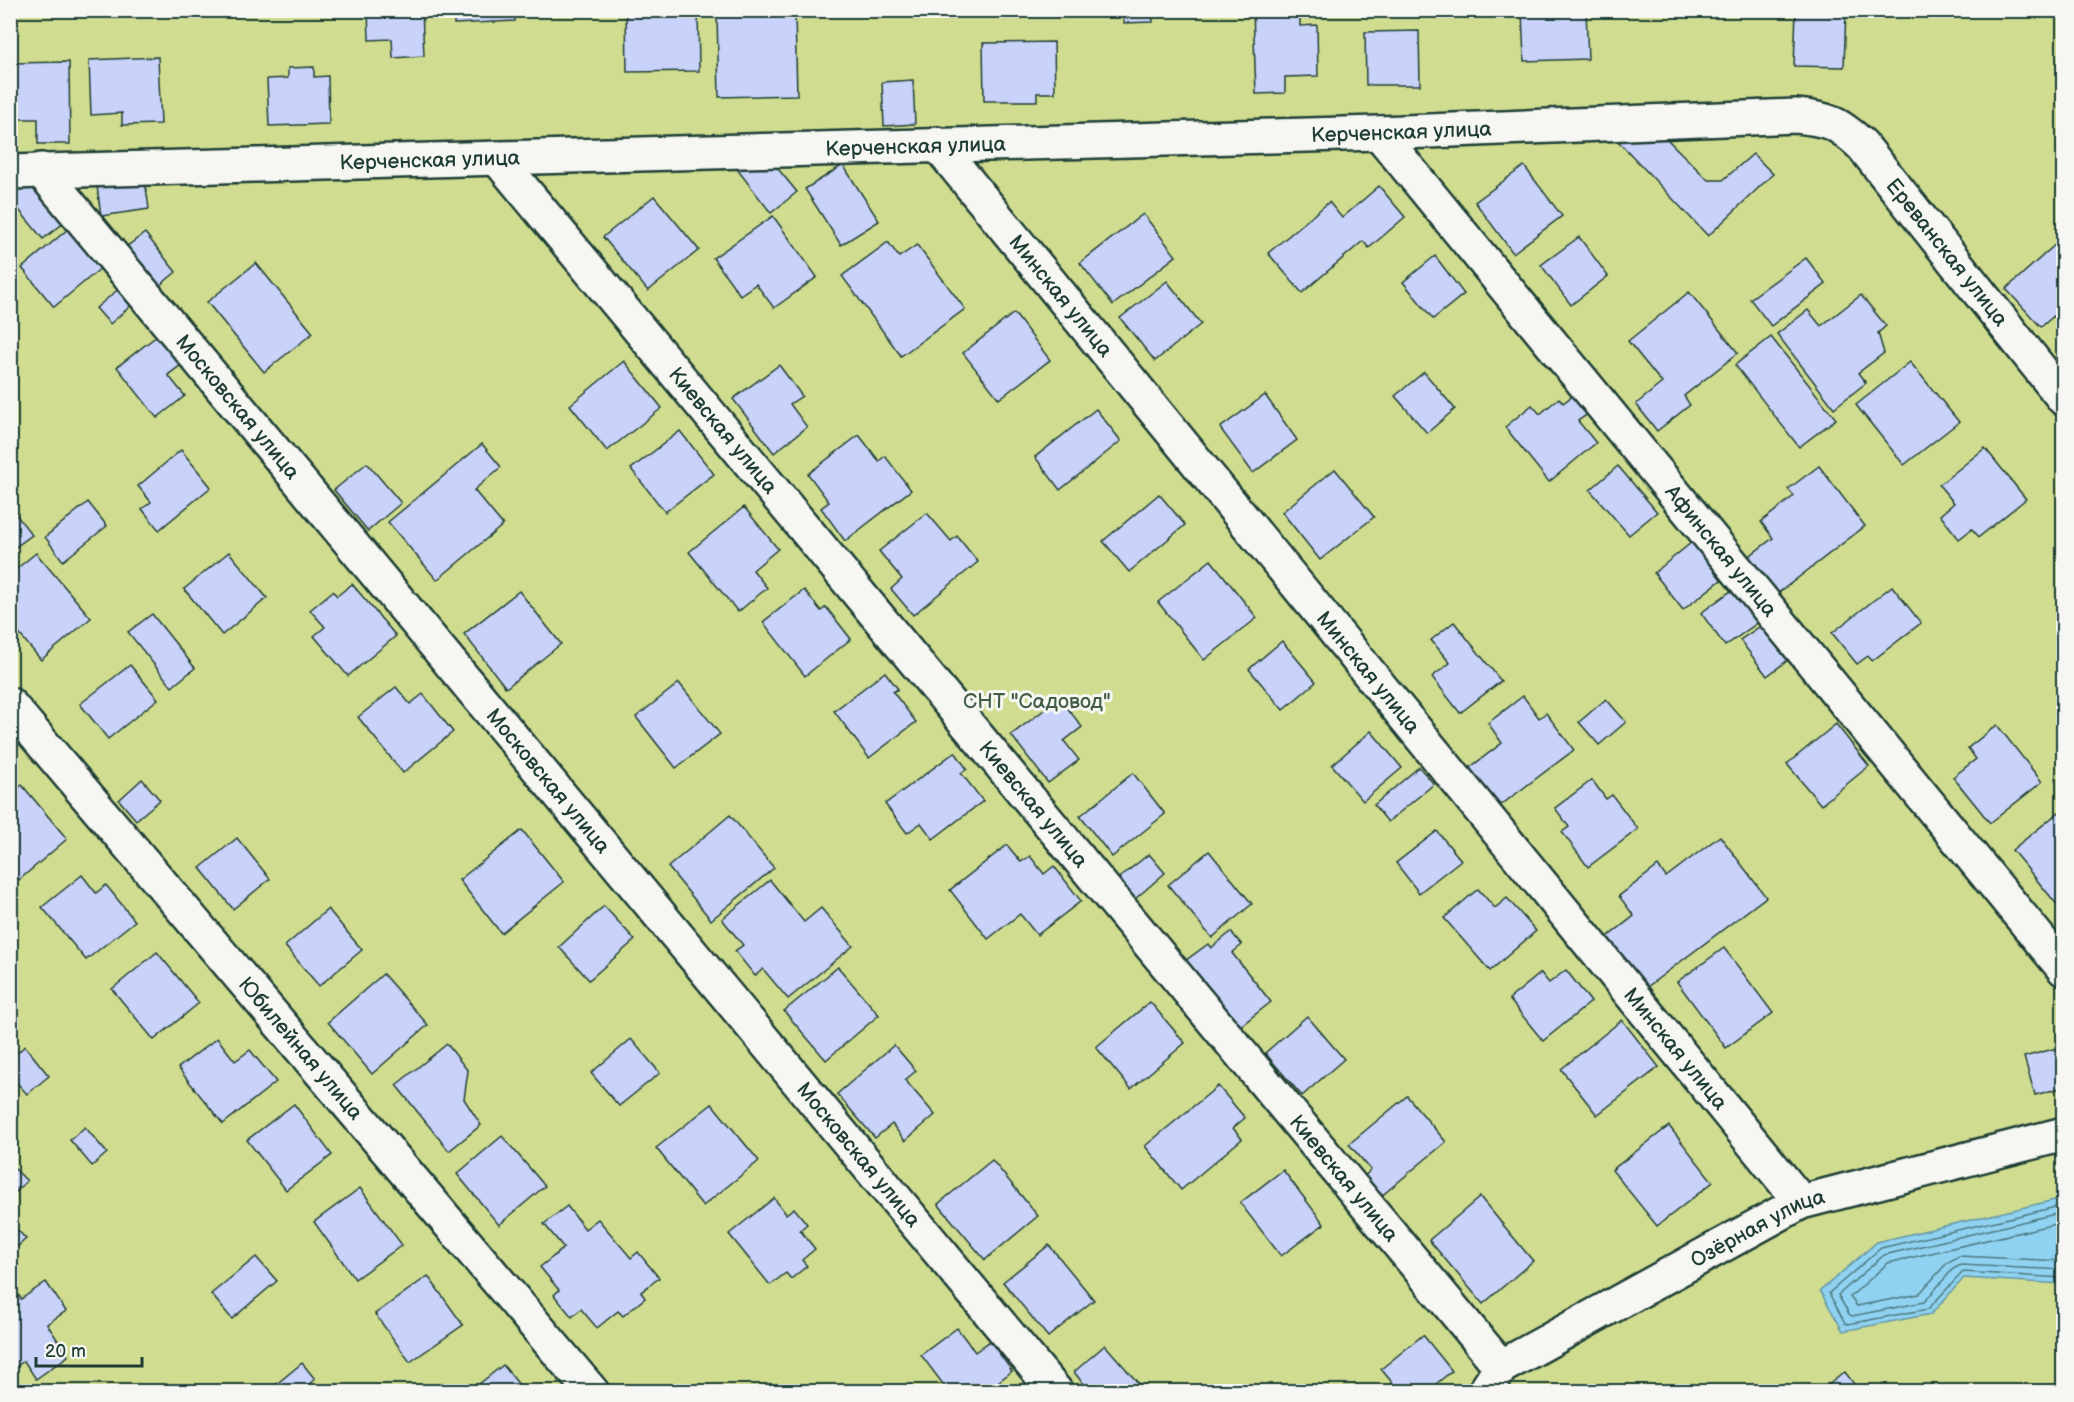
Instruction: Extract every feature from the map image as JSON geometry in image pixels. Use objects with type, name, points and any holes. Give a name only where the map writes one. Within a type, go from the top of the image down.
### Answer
[{"type":"street","name":"Керченская улица","points":[[26,171],[1378,133],[1796,116],[1821,118]]},
{"type":"street","name":"Ереванская улица","points":[[1821,118],[1844,128],[1862,145],[2064,399]]},
{"type":"street","name":"Афинская улица","points":[[1378,133],[2064,969]]},
{"type":"street","name":"Минская улица","points":[[937,144],[1801,1202]]},
{"type":"street","name":"Киевская улица","points":[[497,158],[1493,1379]]},
{"type":"street","name":"Московская улица","points":[[26,171],[1056,1392]]},
{"type":"street","name":"Юбилейная улица","points":[[10,705],[592,1392]]},
{"type":"street","name":"Озёрная улица","points":[[1493,1379],[1801,1202],[2064,1134]]},
{"type":"green space","name":"СНТ \"Садовод\"","points":[[11,11],[2063,11],[2063,1391],[11,1391]]},
{"type":"water","points":[[2063,1198],[2063,1284],[1964,1278],[1931,1314],[1843,1331],[1820,1291],[1877,1242]]},
{"type":"building","points":[[368,10],[422,10],[424,56],[393,58],[392,39],[369,40]]},
{"type":"building","points":[[454,10],[515,10],[515,21],[454,24]]},
{"type":"building","points":[[626,10],[698,10],[699,71],[627,72]]},
{"type":"building","points":[[1072,10],[1152,10],[1153,22],[1124,23],[1124,12],[1072,13]]},
{"type":"building","points":[[1253,10],[1300,10],[1300,26],[1317,25],[1318,76],[1285,77],[1285,93],[1256,94]]},
{"type":"building","points":[[1522,10],[1586,10],[1588,59],[1524,61]]},
{"type":"building","points":[[1796,10],[1846,10],[1844,67],[1794,66]]},
{"type":"building","points":[[795,14],[797,95],[719,97],[717,16]]},
{"type":"building","points":[[1419,31],[1420,85],[1366,85],[1365,32]]},
{"type":"building","points":[[1054,42],[1055,93],[1037,93],[1037,101],[984,101],[983,43]]},
{"type":"building","points":[[158,57],[161,124],[122,125],[122,113],[91,115],[89,60]]},
{"type":"building","points":[[69,62],[70,144],[38,144],[38,119],[10,119],[10,63]]},
{"type":"building","points":[[314,67],[314,77],[328,76],[329,124],[269,126],[267,79],[288,78],[288,68]]},
{"type":"building","points":[[913,80],[915,124],[884,126],[882,82]]},
{"type":"building","points":[[1659,131],[1708,180],[1723,180],[1753,154],[1773,174],[1708,236],[1617,140]]},
{"type":"building","points":[[770,159],[797,192],[771,213],[730,160]]},
{"type":"building","points":[[843,165],[879,221],[841,245],[805,189]]},
{"type":"building","points":[[1524,166],[1562,216],[1513,253],[1475,202]]},
{"type":"building","points":[[32,180],[65,222],[43,239],[10,199],[10,196]]},
{"type":"building","points":[[145,180],[149,209],[101,216],[97,186]]},
{"type":"building","points":[[1379,186],[1405,217],[1369,248],[1363,241],[1302,293],[1268,253],[1329,202],[1342,218]]},
{"type":"building","points":[[654,196],[699,250],[648,291],[603,237]]},
{"type":"building","points":[[1143,214],[1176,256],[1113,305],[1080,263]]},
{"type":"building","points":[[773,216],[817,277],[774,308],[756,284],[740,295],[713,258]]},
{"type":"building","points":[[68,229],[101,268],[54,307],[22,268]]},
{"type":"building","points":[[145,233],[176,272],[158,287],[126,247]]},
{"type":"building","points":[[1579,237],[1608,276],[1571,305],[1541,265]]},
{"type":"building","points":[[2059,241],[2064,246],[2064,307],[2041,327],[2006,289]]},
{"type":"building","points":[[888,242],[899,257],[917,245],[965,309],[901,356],[842,276]]},
{"type":"building","points":[[1435,256],[1464,294],[1433,319],[1403,282]]},
{"type":"building","points":[[1806,258],[1826,284],[1771,326],[1750,299]]},
{"type":"building","points":[[256,263],[313,333],[264,372],[207,302]]},
{"type":"building","points":[[1167,281],[1201,324],[1155,361],[1120,318]]},
{"type":"building","points":[[121,287],[134,303],[110,324],[96,308]]},
{"type":"building","points":[[1689,292],[1738,353],[1684,396],[1690,405],[1657,431],[1636,404],[1662,383],[1628,341]]},
{"type":"building","points":[[1861,295],[1886,326],[1878,333],[1884,353],[1858,373],[1866,383],[1834,408],[1777,334],[1808,310],[1821,326]]},
{"type":"building","points":[[1014,313],[1050,360],[999,399],[963,353]]},
{"type":"building","points":[[162,332],[185,362],[168,375],[185,396],[157,418],[117,367]]},
{"type":"building","points":[[1771,337],[1836,419],[1799,447],[1735,365]]},
{"type":"building","points":[[624,361],[662,408],[607,451],[570,405]]},
{"type":"building","points":[[1910,362],[1959,422],[1904,465],[1856,405]]},
{"type":"building","points":[[779,365],[802,396],[790,404],[807,427],[774,453],[733,399]]},
{"type":"building","points":[[1424,372],[1455,409],[1427,433],[1395,396]]},
{"type":"building","points":[[1265,395],[1297,440],[1253,473],[1220,428]]},
{"type":"building","points":[[1574,395],[1589,413],[1578,421],[1596,443],[1549,482],[1505,427],[1532,405],[1540,414],[1559,398],[1563,403]]},
{"type":"building","points":[[1096,409],[1121,441],[1060,490],[1035,457]]},
{"type":"building","points":[[680,431],[714,474],[665,512],[631,469]]},
{"type":"building","points":[[859,435],[879,461],[885,456],[911,490],[845,541],[821,508],[829,502],[808,474]]},
{"type":"building","points":[[482,444],[501,467],[474,490],[503,525],[437,580],[388,522]]},
{"type":"building","points":[[1985,448],[2026,499],[1979,537],[1972,529],[1959,539],[1940,515],[1954,503],[1939,485]]},
{"type":"building","points":[[181,450],[211,487],[159,530],[142,509],[151,502],[138,486]]},
{"type":"building","points":[[367,463],[401,503],[368,531],[334,490]]},
{"type":"building","points":[[1618,466],[1657,512],[1629,535],[1590,490]]},
{"type":"building","points":[[1819,466],[1865,526],[1777,594],[1748,557],[1773,538],[1761,522],[1794,496],[1788,489]]},
{"type":"building","points":[[1335,469],[1374,517],[1320,560],[1282,512]]},
{"type":"building","points":[[1159,494],[1185,525],[1129,572],[1103,541]]},
{"type":"building","points":[[88,502],[107,526],[63,561],[45,537]]},
{"type":"building","points":[[10,507],[32,535],[10,551]]},
{"type":"building","points":[[744,507],[778,549],[753,570],[767,588],[738,612],[689,552]]},
{"type":"building","points":[[927,513],[951,541],[957,536],[978,562],[913,615],[891,589],[902,579],[879,551]]},
{"type":"building","points":[[1697,538],[1726,576],[1683,610],[1654,573]]},
{"type":"building","points":[[229,552],[267,598],[222,635],[184,589]]},
{"type":"building","points":[[36,553],[91,618],[41,660],[10,623],[10,574]]},
{"type":"building","points":[[1211,560],[1257,618],[1204,660],[1158,602]]},
{"type":"building","points":[[352,584],[396,636],[348,676],[314,636],[325,627],[310,610],[333,591],[337,596]]},
{"type":"building","points":[[1892,586],[1921,623],[1872,661],[1868,656],[1857,664],[1832,633]]},
{"type":"building","points":[[1735,588],[1760,621],[1725,646],[1701,613]]},
{"type":"building","points":[[804,590],[821,611],[826,607],[851,639],[805,676],[763,622]]},
{"type":"building","points":[[519,591],[561,644],[506,688],[464,634]]},
{"type":"building","points":[[152,614],[195,668],[172,687],[128,632]]},
{"type":"building","points":[[1454,622],[1501,681],[1460,713],[1432,677],[1450,663],[1431,640]]},
{"type":"building","points":[[1762,625],[1788,660],[1767,676],[1740,640]]},
{"type":"building","points":[[1282,641],[1316,682],[1283,710],[1249,669]]},
{"type":"building","points":[[130,665],[158,699],[108,739],[80,704]]},
{"type":"building","points":[[885,672],[898,689],[893,692],[916,722],[869,758],[834,711]]},
{"type":"building","points":[[679,683],[720,734],[676,768],[636,717]]},
{"type":"building","points":[[396,687],[410,704],[423,694],[453,732],[403,773],[358,717]]},
{"type":"building","points":[[1523,696],[1539,718],[1546,713],[1574,750],[1493,811],[1464,772],[1502,743],[1488,723]]},
{"type":"building","points":[[1060,698],[1082,727],[1064,741],[1079,760],[1048,783],[1011,735]]},
{"type":"building","points":[[1606,699],[1626,722],[1599,745],[1579,722]]},
{"type":"building","points":[[1836,724],[1869,766],[1821,805],[1787,764]]},
{"type":"building","points":[[1997,725],[2042,782],[1990,823],[1953,777],[1976,759],[1968,748]]},
{"type":"building","points":[[1371,731],[1402,768],[1363,801],[1332,765]]},
{"type":"building","points":[[955,752],[967,769],[961,773],[983,801],[933,839],[921,823],[907,833],[885,804]]},
{"type":"building","points":[[1419,767],[1434,784],[1388,822],[1374,805]]},
{"type":"building","points":[[1133,773],[1165,814],[1112,857],[1080,816]]},
{"type":"building","points":[[142,779],[160,800],[136,820],[119,800]]},
{"type":"building","points":[[1592,780],[1606,799],[1612,795],[1638,829],[1588,867],[1562,832],[1569,827],[1555,808]]},
{"type":"building","points":[[22,785],[67,839],[19,880],[10,870],[10,794]]},
{"type":"building","points":[[2059,812],[2064,818],[2064,904],[2059,907],[2012,850]]},
{"type":"building","points":[[730,815],[774,868],[711,920],[668,867]]},
{"type":"building","points":[[522,830],[564,882],[501,933],[459,880]]},
{"type":"building","points":[[1437,831],[1461,860],[1419,893],[1396,863]]},
{"type":"building","points":[[1720,836],[1766,897],[1643,990],[1605,939],[1634,916],[1619,896],[1658,866],[1666,877]]},
{"type":"building","points":[[237,838],[270,879],[233,909],[200,868]]},
{"type":"building","points":[[1007,845],[1021,862],[1030,856],[1044,874],[1054,866],[1081,901],[1037,935],[1020,914],[988,939],[950,890]]},
{"type":"building","points":[[1209,851],[1252,904],[1212,938],[1168,885]]},
{"type":"building","points":[[1149,854],[1165,873],[1135,899],[1119,878]]},
{"type":"building","points":[[82,875],[96,893],[106,885],[135,921],[86,960],[42,907]]},
{"type":"building","points":[[770,880],[804,922],[821,908],[853,946],[788,999],[763,969],[755,976],[735,951],[743,945],[722,919]]},
{"type":"building","points":[[1478,889],[1495,908],[1507,898],[1536,931],[1490,971],[1444,918]]},
{"type":"building","points":[[604,906],[635,940],[589,980],[559,947]]},
{"type":"building","points":[[328,909],[362,950],[319,986],[285,946]]},
{"type":"building","points":[[1231,932],[1242,945],[1232,953],[1271,1002],[1238,1028],[1185,961],[1208,944],[1211,948]]},
{"type":"building","points":[[1724,948],[1773,1013],[1726,1048],[1677,982]]},
{"type":"building","points":[[157,952],[199,1003],[154,1040],[112,989]]},
{"type":"building","points":[[838,967],[879,1015],[826,1060],[784,1011]]},
{"type":"building","points":[[1566,970],[1591,1002],[1543,1041],[1509,999],[1541,973],[1549,983]]},
{"type":"building","points":[[383,974],[428,1025],[372,1074],[328,1022]]},
{"type":"building","points":[[1150,1002],[1185,1043],[1131,1089],[1096,1047]]},
{"type":"building","points":[[1307,1016],[1344,1059],[1302,1096],[1265,1053]]},
{"type":"building","points":[[1622,1020],[1659,1067],[1597,1115],[1561,1069]]},
{"type":"building","points":[[217,1038],[235,1061],[250,1050],[276,1082],[223,1124],[178,1068]]},
{"type":"building","points":[[631,1039],[660,1073],[619,1106],[591,1073]]},
{"type":"building","points":[[447,1044],[468,1071],[464,1099],[481,1125],[449,1151],[396,1085]]},
{"type":"building","points":[[894,1045],[916,1071],[905,1080],[935,1115],[905,1141],[892,1124],[875,1138],[837,1094]]},
{"type":"building","points":[[25,1046],[49,1076],[27,1094],[10,1075],[10,1059]]},
{"type":"building","points":[[2064,1046],[2064,1087],[2035,1095],[2024,1057]]},
{"type":"building","points":[[1218,1086],[1245,1118],[1233,1128],[1242,1139],[1181,1190],[1145,1146]]},
{"type":"building","points":[[1407,1096],[1446,1142],[1379,1198],[1362,1178],[1371,1170],[1349,1144]]},
{"type":"building","points":[[294,1104],[332,1155],[286,1190],[247,1140]]},
{"type":"building","points":[[712,1104],[759,1161],[703,1206],[656,1148]]},
{"type":"building","points":[[1669,1126],[1713,1182],[1657,1226],[1612,1170]]},
{"type":"building","points":[[85,1127],[107,1153],[92,1166],[70,1140]]},
{"type":"building","points":[[502,1136],[545,1186],[499,1225],[457,1174]]},
{"type":"building","points":[[992,1160],[1038,1216],[985,1260],[938,1204]]},
{"type":"building","points":[[10,1164],[27,1181],[10,1198]]},
{"type":"building","points":[[1283,1170],[1324,1224],[1281,1256],[1240,1203]]},
{"type":"building","points":[[360,1188],[402,1245],[355,1279],[314,1222]]},
{"type":"building","points":[[1480,1197],[1533,1261],[1483,1304],[1429,1240]]},
{"type":"building","points":[[774,1198],[786,1214],[794,1208],[807,1224],[800,1230],[815,1249],[802,1260],[807,1266],[791,1279],[786,1273],[770,1285],[729,1234]]},
{"type":"building","points":[[567,1206],[585,1229],[598,1219],[631,1258],[638,1252],[659,1278],[641,1292],[645,1298],[623,1316],[618,1311],[597,1328],[581,1309],[572,1317],[554,1295],[559,1290],[540,1267],[564,1248],[544,1224]]},
{"type":"building","points":[[10,1222],[26,1239],[10,1253]]},
{"type":"building","points":[[1049,1245],[1094,1300],[1048,1337],[1003,1282]]},
{"type":"building","points":[[256,1257],[277,1281],[232,1319],[211,1294]]},
{"type":"building","points":[[428,1276],[463,1325],[410,1362],[375,1314]]},
{"type":"building","points":[[46,1282],[66,1311],[47,1324],[68,1356],[36,1379],[24,1361],[10,1371],[10,1290],[14,1288],[21,1299]]},
{"type":"building","points":[[957,1328],[975,1352],[990,1341],[1012,1371],[985,1392],[949,1392],[921,1355]]},
{"type":"building","points":[[1423,1335],[1452,1371],[1426,1392],[1400,1392],[1381,1369]]},
{"type":"building","points":[[1105,1345],[1146,1392],[1090,1392],[1074,1372]]},
{"type":"building","points":[[302,1363],[315,1379],[300,1392],[276,1392],[273,1387]]},
{"type":"building","points":[[503,1365],[525,1392],[469,1392]]},
{"type":"building","points":[[1845,1372],[1860,1392],[1819,1392]]}]
